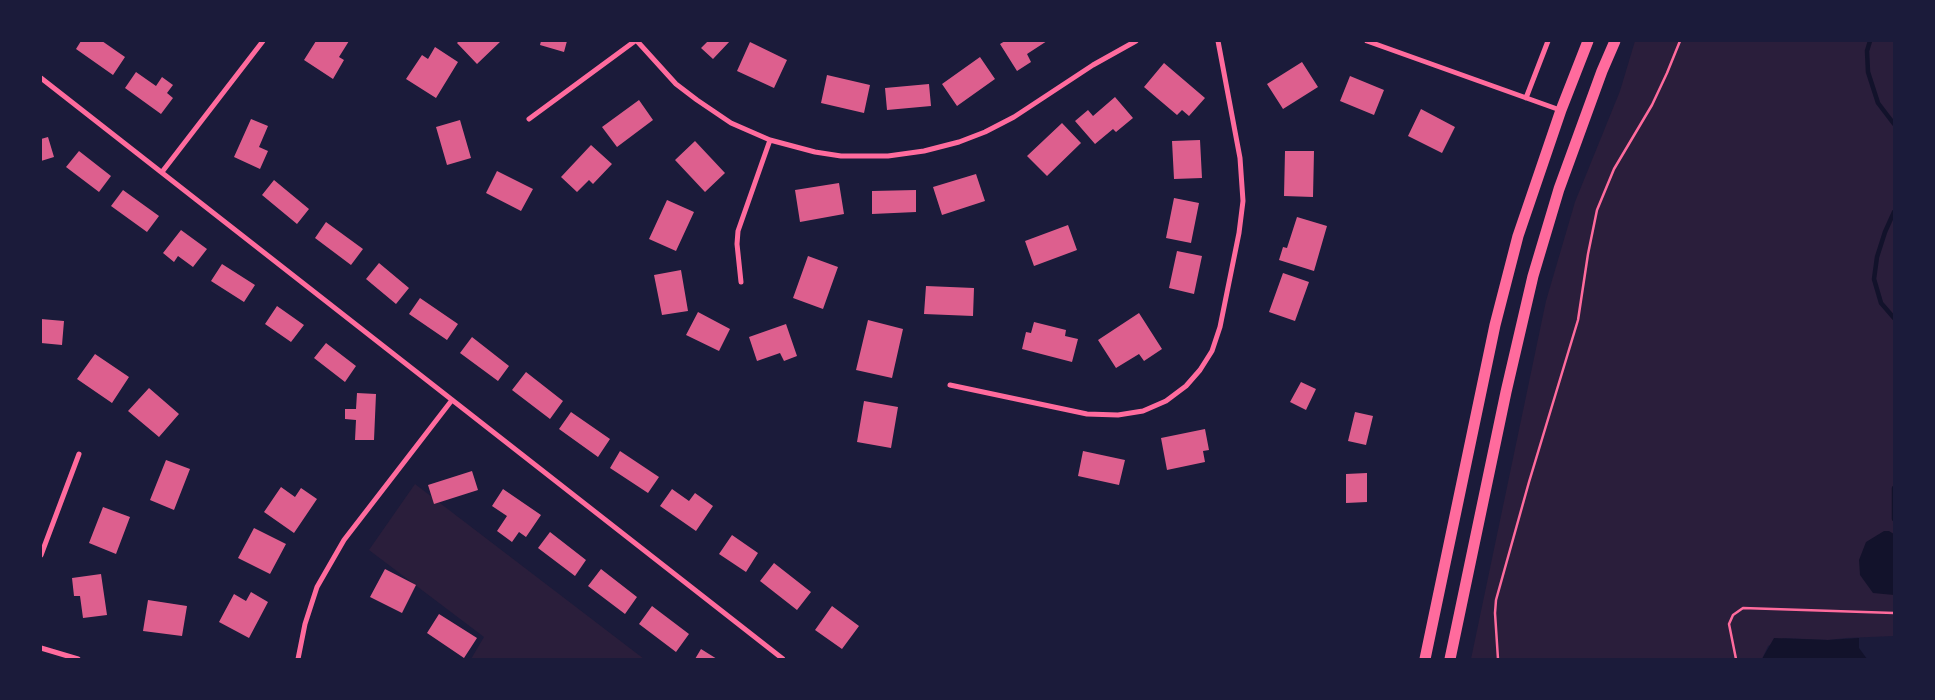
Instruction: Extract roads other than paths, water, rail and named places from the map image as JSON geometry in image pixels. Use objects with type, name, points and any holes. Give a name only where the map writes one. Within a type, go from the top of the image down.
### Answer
[{"type":"main road","points":[[1425,659],[1495,325],[1518,236],[1561,110],[1588,41]]},
{"type":"main road","points":[[1450,659],[1506,392],[1533,276],[1559,189],[1602,71],[1615,41]]},
{"type":"street","points":[[162,172],[263,41]]},
{"type":"street","points":[[530,119],[636,41],[659,67],[696,100],[732,123],[770,140],[807,150],[840,156],[888,156],[924,152],[985,132],[1014,117],[1093,65],[1136,41]]},
{"type":"street","points":[[950,385],[1087,414],[1118,415],[1142,411],[1166,401],[1186,386],[1200,370],[1212,351],[1220,327],[1239,233],[1243,201],[1240,158],[1218,41]]},
{"type":"street","points":[[1367,41],[1561,110]]},
{"type":"street","points":[[1526,98],[1548,41]]},
{"type":"street","points":[[41,78],[783,659]]},
{"type":"street","points":[[741,282],[737,244],[738,231],[770,140]]},
{"type":"street","points":[[298,659],[304,624],[318,587],[344,540],[452,400]]},
{"type":"street","points":[[41,555],[79,454]]},
{"type":"street","points":[[41,648],[78,659]]},
{"type":"waterway","points":[[1870,41],[1867,51],[1868,72],[1878,103],[1894,124]]},
{"type":"waterway","points":[[1894,212],[1877,257],[1874,279],[1881,303],[1894,318]]},
{"type":"waterway","points":[[1894,488],[1894,519]]}]
